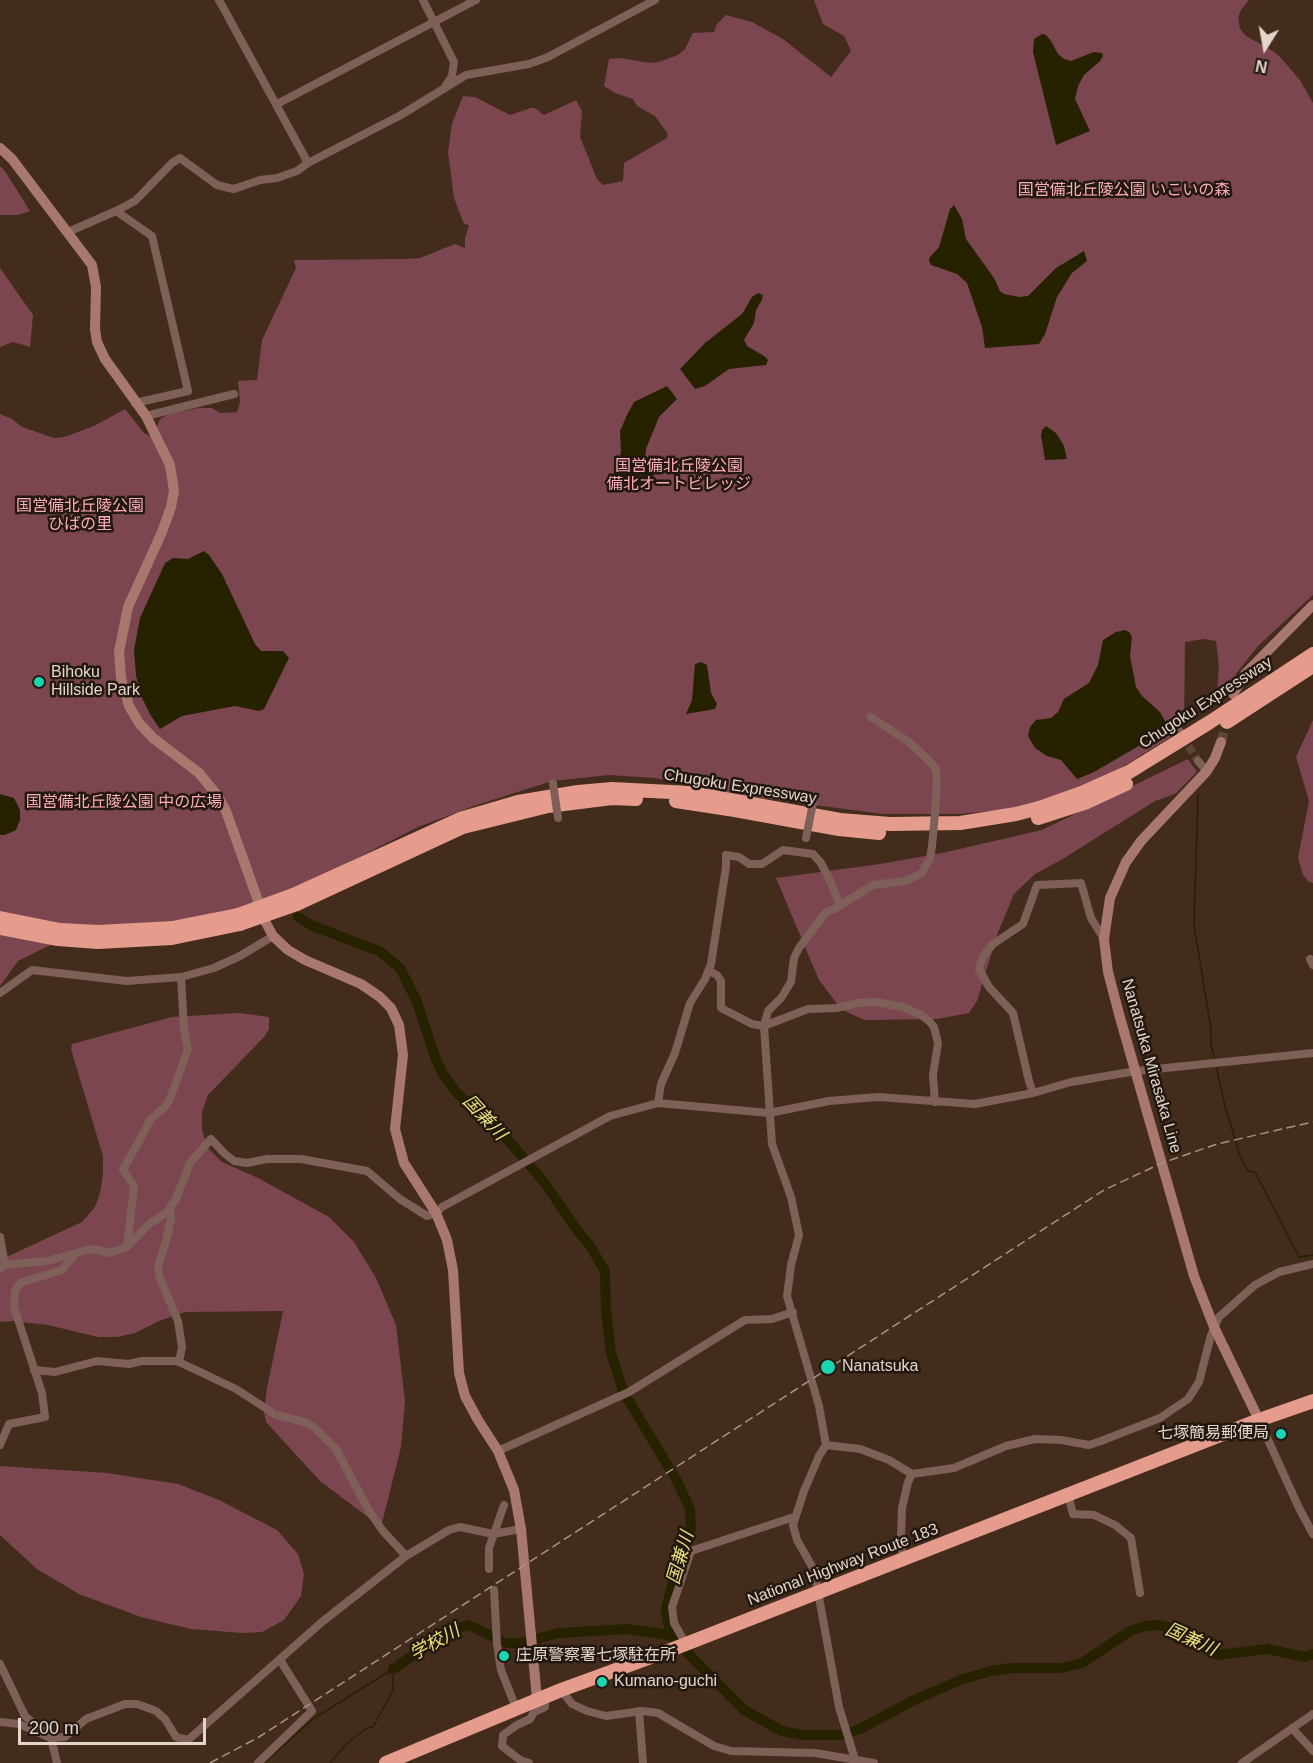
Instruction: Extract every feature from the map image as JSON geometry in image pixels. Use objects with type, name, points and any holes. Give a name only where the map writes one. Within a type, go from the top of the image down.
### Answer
[{"type":"highway","name":"Chugoku Expressway","points":[[295,899],[460,819],[518,802],[578,792],[612,789],[691,793],[840,820],[890,824],[960,823],[1028,811],[1084,792],[1130,772],[1313,654]]},
{"type":"highway","name":"Chugoku Expressway","points":[[0,928],[58,939],[98,942],[172,938],[239,920],[295,899],[463,827],[520,812],[580,801],[636,799],[690,802],[839,829],[889,834],[960,832],[1018,823],[1087,802],[1134,780],[1313,666]]},
{"type":"highway","name":"Chugoku Expressway","points":[[0,918],[60,930],[99,933],[239,920]]},
{"type":"highway","name":"National Highway Route 183","points":[[393,1762],[561,1690],[681,1646],[1259,1420],[1313,1401]]},
{"type":"street","points":[[219,0],[308,163]]},
{"type":"street","points":[[423,0],[454,62],[452,76],[443,89]]},
{"type":"street","points":[[277,104],[476,0]]},
{"type":"street","points":[[68,232],[135,201],[172,163],[180,158],[217,185],[234,189],[260,180],[278,178],[401,116],[466,75],[529,64],[548,57],[655,0]]},
{"type":"street","points":[[0,148],[12,159],[92,266],[95,275],[97,342],[105,359],[146,416],[167,455],[172,475],[174,491],[166,522],[128,607],[119,652],[123,691],[129,706],[139,723],[153,738],[199,773],[218,795],[226,811],[261,912],[273,936],[288,950],[305,960],[361,984],[380,997],[391,1008],[399,1025],[403,1055],[396,1107],[397,1138],[404,1163],[436,1213],[447,1239],[453,1270],[459,1373],[465,1396],[498,1451],[514,1490],[521,1529],[532,1646],[541,1698],[545,1707],[534,1712],[530,1719],[503,1735],[502,1746],[520,1760],[529,1763]]},
{"type":"street","points":[[116,211],[152,236],[188,391],[135,403]]},
{"type":"street","points":[[146,416],[234,394]]},
{"type":"street","points":[[1233,694],[1245,674],[1313,605]]},
{"type":"street","points":[[855,1761],[839,1707],[814,1570],[797,1540],[793,1525],[794,1517],[819,1456],[826,1445],[819,1406],[787,1296],[791,1265],[799,1235],[798,1223],[772,1144],[764,1026],[768,1011],[781,998],[791,982],[794,958],[798,948],[826,912],[873,885],[905,881],[921,874],[930,859],[937,783],[936,770],[909,742],[871,717]]},
{"type":"street","points":[[1174,724],[1180,732]]},
{"type":"street","name":"Nanatsuka Mirasaka Line","points":[[1221,742],[1207,771],[1141,841],[1126,862],[1110,898],[1104,939],[1108,972],[1194,1276],[1214,1327],[1259,1420]]},
{"type":"street","points":[[1198,761],[1207,771]]},
{"type":"street","points":[[553,783],[558,818]]},
{"type":"street","points":[[795,850],[806,838],[813,803]]},
{"type":"street","points":[[658,1102],[690,1004],[709,971],[726,855],[739,857],[749,864],[762,864],[780,851],[795,850],[813,854],[830,881],[840,905]]},
{"type":"street","points":[[1033,1093],[1012,1013],[989,987],[979,969],[982,958],[993,945],[1023,924],[1037,885],[1081,883],[1091,918],[1104,939]]},
{"type":"street","points":[[0,993],[32,970],[127,981],[181,977],[214,968],[240,956],[273,936]]},
{"type":"street","points":[[709,971],[717,975],[721,981],[721,1008],[752,1024],[764,1026],[808,1009],[836,1008],[859,1003],[876,1002],[913,1011],[934,1027],[938,1043],[933,1075],[935,1102]]},
{"type":"street","points":[[127,1247],[134,1186],[123,1170],[151,1119],[165,1107],[181,1072],[188,1049],[184,1030],[181,977]]},
{"type":"street","points":[[0,1237],[2,1267],[47,1261],[94,1249],[110,1253],[127,1247],[170,1208],[176,1199],[190,1163],[211,1139],[234,1161],[247,1163],[267,1159],[301,1159],[367,1172],[399,1198],[427,1215],[436,1213],[442,1207],[483,1184],[610,1116],[658,1102],[769,1113],[829,1101],[878,1097],[975,1104],[1033,1093],[1071,1082],[1136,1071],[1313,1053]]},
{"type":"street","points":[[170,1208],[171,1219],[158,1267],[159,1276],[178,1321],[182,1347],[179,1362]]},
{"type":"street","points":[[0,1445],[9,1424],[45,1417],[42,1393],[14,1307],[15,1291],[20,1283],[62,1270],[76,1253]]},
{"type":"street","points":[[826,1445],[860,1449],[889,1460],[912,1474],[954,1468],[996,1449],[1035,1439],[1061,1440],[1089,1445],[1160,1419],[1194,1393],[1218,1317],[1255,1285],[1279,1272],[1313,1264]]},
{"type":"street","points":[[498,1451],[629,1392],[745,1320],[772,1319],[793,1312]]},
{"type":"street","points":[[34,1370],[55,1372],[97,1361],[119,1364],[142,1361],[179,1362],[236,1389],[276,1415],[305,1422],[315,1428],[336,1449],[369,1511],[383,1531],[406,1556]]},
{"type":"street","points":[[1259,1420],[1299,1508],[1313,1533]]},
{"type":"street","points":[[903,1560],[902,1508],[912,1474]]},
{"type":"street","points":[[1068,1495],[1073,1514],[1094,1515],[1115,1525],[1131,1538],[1140,1593]]},
{"type":"street","points":[[489,1569],[492,1534],[504,1505]]},
{"type":"street","points":[[681,1646],[672,1607],[691,1551],[794,1517]]},
{"type":"street","points":[[0,1722],[19,1724],[51,1738],[65,1737],[86,1719],[125,1704],[137,1704],[156,1711],[165,1719],[176,1737],[188,1740],[322,1622],[406,1556],[449,1530],[460,1527],[492,1534],[521,1529]]},
{"type":"street","points":[[494,1590],[501,1670],[516,1708]]},
{"type":"street","points":[[258,1763],[312,1711],[280,1660]]},
{"type":"street","points":[[0,1664],[25,1716],[51,1738],[57,1763]]},
{"type":"street","points":[[561,1690],[572,1704],[596,1714],[606,1716],[639,1712],[658,1713],[714,1746],[731,1751],[778,1754],[815,1753],[874,1763]]},
{"type":"street","points":[[639,1712],[644,1763]]},
{"type":"street","points":[[1242,1763],[1313,1714]]},
{"type":"street","points":[[1292,1728],[1313,1751]]},
{"type":"green space","points":[[814,0],[1249,0],[1238,18],[1240,29],[1246,36],[1280,57],[1300,80],[1313,103],[1313,595],[1258,646],[1236,674],[1227,697],[1217,697],[1219,666],[1216,641],[1204,639],[1185,642],[1184,722],[1178,728],[1173,729],[1171,737],[1111,774],[1039,804],[959,814],[883,814],[723,793],[655,778],[609,775],[552,781],[418,827],[320,877],[237,910],[197,919],[87,927],[18,961],[0,986],[0,414],[12,419],[22,427],[54,438],[64,437],[94,426],[125,409],[144,433],[163,443],[156,429],[160,419],[169,414],[199,408],[212,408],[220,413],[237,412],[240,402],[238,381],[257,380],[262,340],[296,268],[294,260],[406,259],[420,258],[455,244],[465,248],[469,225],[464,224],[454,198],[448,152],[452,124],[463,96],[475,97],[510,115],[535,108],[544,115],[576,100],[582,111],[580,137],[597,179],[603,185],[623,181],[624,163],[667,138],[668,134],[655,116],[637,106],[633,99],[615,93],[604,86],[609,59],[620,58],[650,63],[678,55],[685,49],[693,33],[714,32],[717,24],[726,15],[752,22],[783,39],[831,77],[851,51],[844,36],[823,24]]},
{"type":"green space","points":[[0,166],[30,211],[18,215],[0,215]]},
{"type":"green space","points":[[0,268],[33,315],[30,347],[13,342],[0,347]]},
{"type":"green space","points":[[1313,720],[1313,883],[1303,875],[1298,858],[1309,801],[1296,757]]},
{"type":"green space","points":[[1188,759],[1197,772],[1175,794],[1155,801],[1035,874],[1014,894],[997,935],[977,1001],[969,1013],[937,1019],[864,1020],[841,1009],[819,980],[776,878],[942,853],[1042,830]]},
{"type":"green space","points":[[239,1013],[269,1017],[269,1029],[265,1036],[208,1095],[202,1112],[202,1130],[208,1148],[222,1162],[258,1178],[329,1217],[354,1242],[376,1278],[396,1325],[405,1401],[401,1447],[381,1527],[320,1481],[266,1422],[264,1412],[267,1388],[283,1311],[185,1312],[135,1333],[117,1337],[98,1337],[48,1325],[0,1322],[0,1260],[82,1222],[95,1207],[100,1193],[103,1156],[71,1049],[72,1044],[172,1017]]},
{"type":"green space","points":[[0,1466],[107,1473],[178,1484],[219,1500],[277,1530],[298,1554],[304,1574],[301,1596],[284,1620],[262,1632],[242,1633],[191,1629],[141,1617],[79,1594],[37,1569],[0,1535]]},
{"type":"shaded area","points":[[1042,34],[1046,35],[1064,59],[1071,61],[1094,52],[1102,53],[1103,56],[1084,75],[1075,99],[1090,131],[1056,145],[1033,52],[1034,39]]},
{"type":"shaded area","points":[[954,205],[962,219],[966,239],[1004,294],[1028,296],[1056,268],[1084,251],[1087,261],[1072,273],[1057,297],[1045,334],[1039,344],[985,348],[982,327],[967,283],[957,274],[931,265],[930,257],[939,247],[950,209]]},
{"type":"shaded area","points":[[758,293],[763,295],[762,300],[756,310],[754,323],[744,340],[747,346],[768,360],[766,365],[729,369],[705,386],[695,389],[680,369],[705,343],[742,314],[752,297]]},
{"type":"shaded area","points":[[667,386],[677,399],[659,417],[646,449],[645,459],[655,465],[652,486],[619,483],[617,472],[621,451],[620,431],[627,415],[634,402]]},
{"type":"shaded area","points":[[1046,426],[1056,433],[1064,446],[1067,459],[1045,460],[1041,435]]},
{"type":"shaded area","points":[[204,551],[222,574],[255,644],[261,651],[283,651],[289,658],[264,709],[259,711],[235,706],[182,716],[160,729],[142,698],[136,676],[134,650],[140,618],[165,563],[173,558],[188,559]]},
{"type":"shaded area","points":[[1125,630],[1132,637],[1130,656],[1136,687],[1142,696],[1160,712],[1165,721],[1166,730],[1094,772],[1077,779],[1061,760],[1047,756],[1035,748],[1028,736],[1030,727],[1036,720],[1051,718],[1058,712],[1064,699],[1089,683],[1098,665],[1103,640],[1116,632]]},
{"type":"shaded area","points":[[701,662],[707,665],[711,693],[717,704],[715,709],[686,714],[692,700],[695,664]]},
{"type":"shaded area","points":[[0,794],[14,798],[20,810],[20,820],[16,830],[5,835],[0,835]]},
{"type":"waterway","points":[[1198,795],[1194,925],[1215,1061]]},
{"type":"waterway","name":"国兼川","points":[[298,917],[313,926],[379,951],[400,968],[417,1002],[443,1074],[457,1093],[507,1139],[544,1182],[605,1271],[606,1310],[611,1353],[623,1391],[677,1481],[690,1509],[691,1529],[679,1558],[666,1609],[670,1635],[744,1710],[782,1731],[803,1735],[841,1735],[860,1729],[914,1700],[963,1679],[1013,1668],[1062,1668],[1082,1663],[1130,1631],[1146,1626],[1157,1625],[1182,1633],[1217,1655],[1267,1649],[1306,1657],[1313,1654]]},
{"type":"waterway","points":[[1216,1066],[1240,1156],[1248,1171],[1255,1172],[1299,1257],[1313,1255]]},
{"type":"waterway","name":"学校川","points":[[393,1669],[451,1630],[468,1625],[506,1643],[521,1643],[559,1633],[628,1629],[670,1635]]},
{"type":"waterway","name":"学校川","points":[[264,1763],[313,1719],[393,1669]]},
{"type":"waterway","points":[[330,1763],[347,1743],[367,1728],[373,1727],[393,1690],[393,1670]]},
{"type":"tunnel","points":[[1221,742],[1228,716]]},
{"type":"tunnel","points":[[1182,736],[1198,761]]},
{"type":"railway","points":[[210,1763],[259,1737],[1104,1190],[1162,1163],[1217,1144],[1313,1122]]},
{"type":"place","name":"Bihoku Hillside Park","points":[[39,682]]},
{"type":"place","name":"Nanatsuka","points":[[828,1367]]},
{"type":"place","name":"七塚簡易郵便局","points":[[1281,1434]]},
{"type":"place","name":"庄原警察署七塚駐在所","points":[[504,1656]]},
{"type":"place","name":"Kumano-guchi","points":[[602,1682]]},
{"type":"park label","name":"国営備北丘陵公園 いこいの森","points":[[1124,191]]},
{"type":"park label","name":"国営備北丘陵公園 備北オートビレッジ","points":[[679,476]]},
{"type":"park label","name":"国営備北丘陵公園 ひばの里","points":[[80,516]]},
{"type":"park label","name":"国営備北丘陵公園 中の広場","points":[[124,803]]}]
